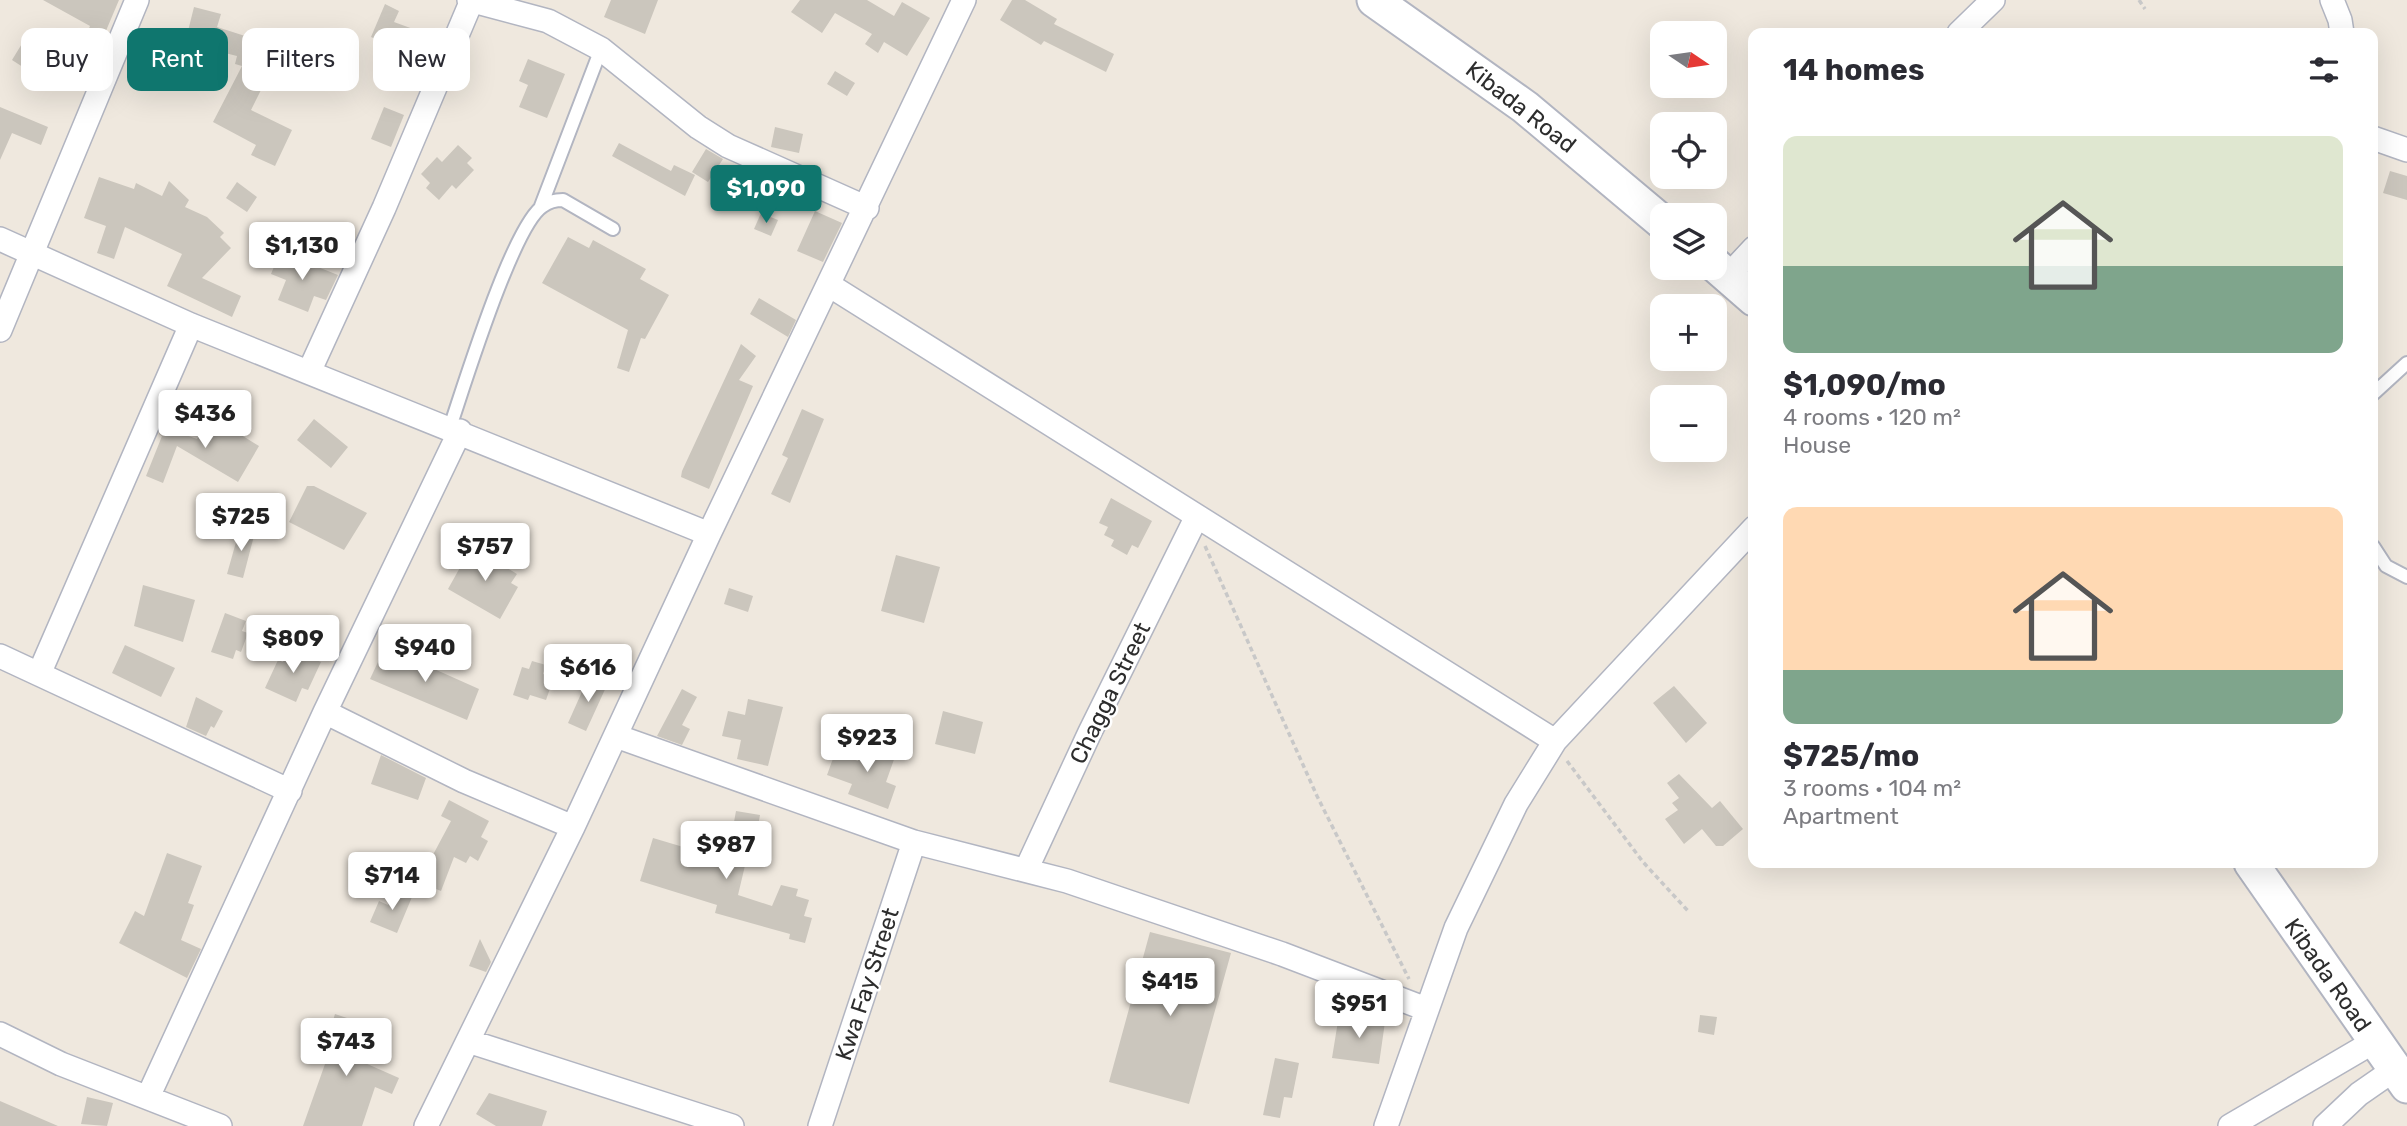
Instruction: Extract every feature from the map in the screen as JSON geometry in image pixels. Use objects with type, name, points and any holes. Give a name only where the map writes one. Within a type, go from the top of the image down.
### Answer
[{"type":"main road","name":"Kibada Road","points":[[1374,0],[1525,107],[1650,212]]},
{"type":"main road","points":[[1727,275],[1748,294]]},
{"type":"main road","name":"Kibada Road","points":[[2254,868],[2401,1077]]},
{"type":"street","points":[[0,330],[137,0]]},
{"type":"street","points":[[309,372],[384,208],[471,0],[548,21],[601,49],[698,127],[728,146],[867,208]]},
{"type":"street","points":[[426,1126],[573,827],[709,534],[964,0]]},
{"type":"street","points":[[1964,28],[1993,0]]},
{"type":"street","points":[[2332,0],[2340,28]]},
{"type":"street","points":[[2378,140],[2407,150]]},
{"type":"street","points":[[0,239],[191,325],[455,429],[709,534]]},
{"type":"street","points":[[1727,267],[1748,252]]},
{"type":"street","points":[[829,285],[1555,741]]},
{"type":"street","points":[[39,674],[191,325]]},
{"type":"street","points":[[148,1097],[455,429]]},
{"type":"street","name":"Chagga Street","points":[[1026,870],[1090,732],[1196,517]]},
{"type":"street","points":[[1387,1126],[1456,928],[1516,804],[1555,741],[1748,534]]},
{"type":"street","points":[[0,656],[290,790]]},
{"type":"street","points":[[325,712],[464,781],[573,827]]},
{"type":"street","points":[[616,736],[914,842],[1026,870],[1282,954],[1426,1009]]},
{"type":"street","name":"Kwa Fay Street","points":[[820,1126],[914,842]]},
{"type":"street","points":[[0,1034],[61,1064],[220,1126]]},
{"type":"street","points":[[468,1041],[732,1126]]},
{"type":"street","points":[[2230,1126],[2375,1041]]},
{"type":"street","points":[[2325,1126],[2359,1094],[2401,1077]]},
{"type":"lane","points":[[455,429],[503,277],[518,243],[541,206],[601,49]]},
{"type":"lane","points":[[541,206],[563,200],[613,229]]},
{"type":"lane","points":[[2378,389],[2407,363]]},
{"type":"lane","points":[[2378,554],[2386,566],[2407,577]]},
{"type":"path","points":[[2139,0],[2145,9]]},
{"type":"path","points":[[1196,517],[1212,561],[1317,796],[1393,951],[1426,1009]]},
{"type":"path","points":[[1555,741],[1643,862],[1689,912]]},
{"type":"building","points":[[43,0],[119,0],[107,28],[89,28],[90,26]]},
{"type":"building","points":[[611,0],[658,0],[645,34],[604,17]]},
{"type":"building","points":[[800,0],[867,0],[894,16],[902,2],[930,18],[907,56],[884,42],[878,53],[865,44],[872,34],[835,13],[822,33],[791,12]]},
{"type":"building","points":[[1012,0],[1025,0],[1057,19],[1054,24],[1114,54],[1106,72],[1044,41],[1041,45],[1000,20]]},
{"type":"building","points":[[385,4],[399,11],[394,22],[410,28],[375,28]]},
{"type":"building","points":[[194,7],[221,14],[217,27],[220,28],[189,28]]},
{"type":"building","points":[[228,31],[242,35],[242,66],[235,64],[237,56],[228,54]]},
{"type":"building","points":[[21,45],[21,66],[12,60]]},
{"type":"building","points":[[528,59],[565,74],[547,118],[519,107],[528,85],[519,81]]},
{"type":"building","points":[[242,66],[242,91],[260,91],[251,110],[292,130],[275,166],[251,155],[256,145],[213,122]]},
{"type":"building","points":[[835,71],[855,83],[847,96],[827,84]]},
{"type":"building","points":[[0,107],[48,127],[41,145],[12,133],[0,160]]},
{"type":"building","points":[[384,107],[404,115],[391,147],[371,139]]},
{"type":"building","points":[[775,127],[803,134],[799,153],[771,147]]},
{"type":"building","points":[[619,143],[671,171],[674,165],[695,175],[685,196],[612,156]]},
{"type":"building","points":[[458,145],[472,158],[467,163],[474,170],[456,189],[452,185],[439,200],[426,188],[430,183],[421,174],[437,157],[442,162]]},
{"type":"building","points":[[706,149],[723,159],[708,182],[692,172]]},
{"type":"building","points":[[2390,171],[2407,176],[2407,200],[2383,193]]},
{"type":"building","points":[[99,177],[134,189],[136,183],[162,196],[169,181],[189,200],[185,207],[207,217],[224,233],[220,237],[231,248],[202,278],[241,296],[232,317],[167,286],[182,254],[125,227],[114,259],[97,253],[106,226],[84,218]]},
{"type":"building","points":[[237,182],[257,197],[247,212],[226,198]]},
{"type":"building","points":[[815,211],[842,223],[823,262],[797,251]]},
{"type":"building","points":[[761,213],[778,220],[771,236],[754,229]]},
{"type":"building","points":[[568,237],[589,248],[593,240],[646,269],[640,279],[669,295],[645,339],[641,338],[629,372],[617,368],[628,330],[542,283]]},
{"type":"building","points":[[280,252],[338,275],[326,300],[314,296],[308,312],[278,300],[286,280],[271,274]]},
{"type":"building","points":[[759,298],[796,320],[788,337],[750,314]]},
{"type":"building","points":[[741,344],[756,356],[739,380],[753,386],[709,489],[681,477],[682,471]]},
{"type":"building","points":[[802,409],[824,419],[790,503],[771,494],[788,458],[782,455]]},
{"type":"building","points":[[211,416],[259,446],[238,482],[177,446],[163,483],[146,476],[162,436],[159,434],[162,426],[197,439]]},
{"type":"building","points":[[314,419],[348,447],[331,468],[297,440]]},
{"type":"building","points":[[307,486],[314,486],[367,513],[344,550],[289,522]]},
{"type":"building","points":[[1111,498],[1152,521],[1138,548],[1132,545],[1127,555],[1111,546],[1114,540],[1104,535],[1108,527],[1099,523]]},
{"type":"building","points":[[240,528],[255,532],[243,578],[227,574]]},
{"type":"building","points":[[472,546],[517,574],[511,583],[518,587],[500,619],[448,589]]},
{"type":"building","points":[[896,555],[940,567],[924,623],[881,611]]},
{"type":"building","points":[[143,585],[195,600],[183,642],[134,626]]},
{"type":"building","points":[[729,588],[753,596],[748,612],[724,604]]},
{"type":"building","points":[[225,613],[246,621],[242,631],[248,633],[241,652],[236,650],[233,659],[211,652]]},
{"type":"building","points":[[125,645],[175,668],[161,697],[112,673]]},
{"type":"building","points":[[385,647],[479,689],[467,720],[370,679]]},
{"type":"building","points":[[289,648],[321,662],[308,690],[302,688],[296,702],[265,688],[278,660],[283,662]]},
{"type":"building","points":[[532,661],[546,665],[543,674],[554,677],[546,700],[530,695],[528,700],[513,695],[522,667],[529,669]]},
{"type":"building","points":[[589,676],[607,685],[586,731],[568,723]]},
{"type":"building","points":[[1674,686],[1707,723],[1686,743],[1653,703]]},
{"type":"building","points":[[682,689],[697,697],[682,725],[690,729],[682,745],[657,736]]},
{"type":"building","points":[[196,697],[223,711],[214,728],[211,726],[206,736],[186,727]]},
{"type":"building","points":[[748,699],[783,707],[768,766],[737,759],[741,740],[722,736],[728,711],[745,715]]},
{"type":"building","points":[[943,711],[983,722],[975,754],[935,744]]},
{"type":"building","points":[[865,740],[897,751],[886,782],[896,786],[888,809],[848,794],[852,784],[827,775],[835,753],[858,761]]},
{"type":"building","points":[[381,755],[426,778],[418,800],[371,784]]},
{"type":"building","points":[[1679,774],[1712,808],[1720,801],[1743,829],[1723,846],[1716,846],[1702,829],[1684,844],[1665,819],[1678,810],[1672,803],[1679,798],[1667,783]]},
{"type":"building","points":[[449,800],[489,821],[481,837],[488,841],[478,861],[470,856],[466,863],[454,857],[441,891],[409,878],[417,863],[427,866],[451,821],[441,816]]},
{"type":"building","points":[[736,811],[760,815],[753,854],[748,853],[738,895],[772,906],[781,885],[798,889],[796,896],[809,900],[804,916],[812,918],[805,943],[789,939],[790,934],[715,913],[717,905],[640,881],[653,838],[727,860]]},
{"type":"building","points":[[167,853],[202,866],[188,903],[194,905],[181,940],[201,949],[187,978],[119,943],[135,911],[144,916]]},
{"type":"building","points":[[394,889],[412,897],[397,933],[370,922],[379,901],[388,905]]},
{"type":"building","points":[[1150,932],[1231,953],[1189,1104],[1109,1082]]},
{"type":"building","points":[[480,939],[491,962],[486,972],[469,966]]},
{"type":"building","points":[[335,1014],[365,1024],[363,1030],[369,1032],[366,1040],[372,1042],[365,1063],[399,1078],[392,1094],[375,1087],[362,1126],[303,1126],[325,1064],[320,1062]]},
{"type":"building","points":[[1339,1015],[1385,1022],[1379,1064],[1332,1058]]},
{"type":"building","points":[[1700,1015],[1717,1017],[1714,1035],[1698,1032]]},
{"type":"building","points":[[1275,1058],[1299,1063],[1292,1098],[1284,1097],[1280,1118],[1263,1115]]},
{"type":"building","points":[[489,1093],[547,1111],[542,1126],[496,1126],[476,1114]]},
{"type":"building","points":[[87,1097],[113,1103],[107,1126],[81,1124]]},
{"type":"building","points":[[0,1101],[58,1126],[0,1126]]}]
